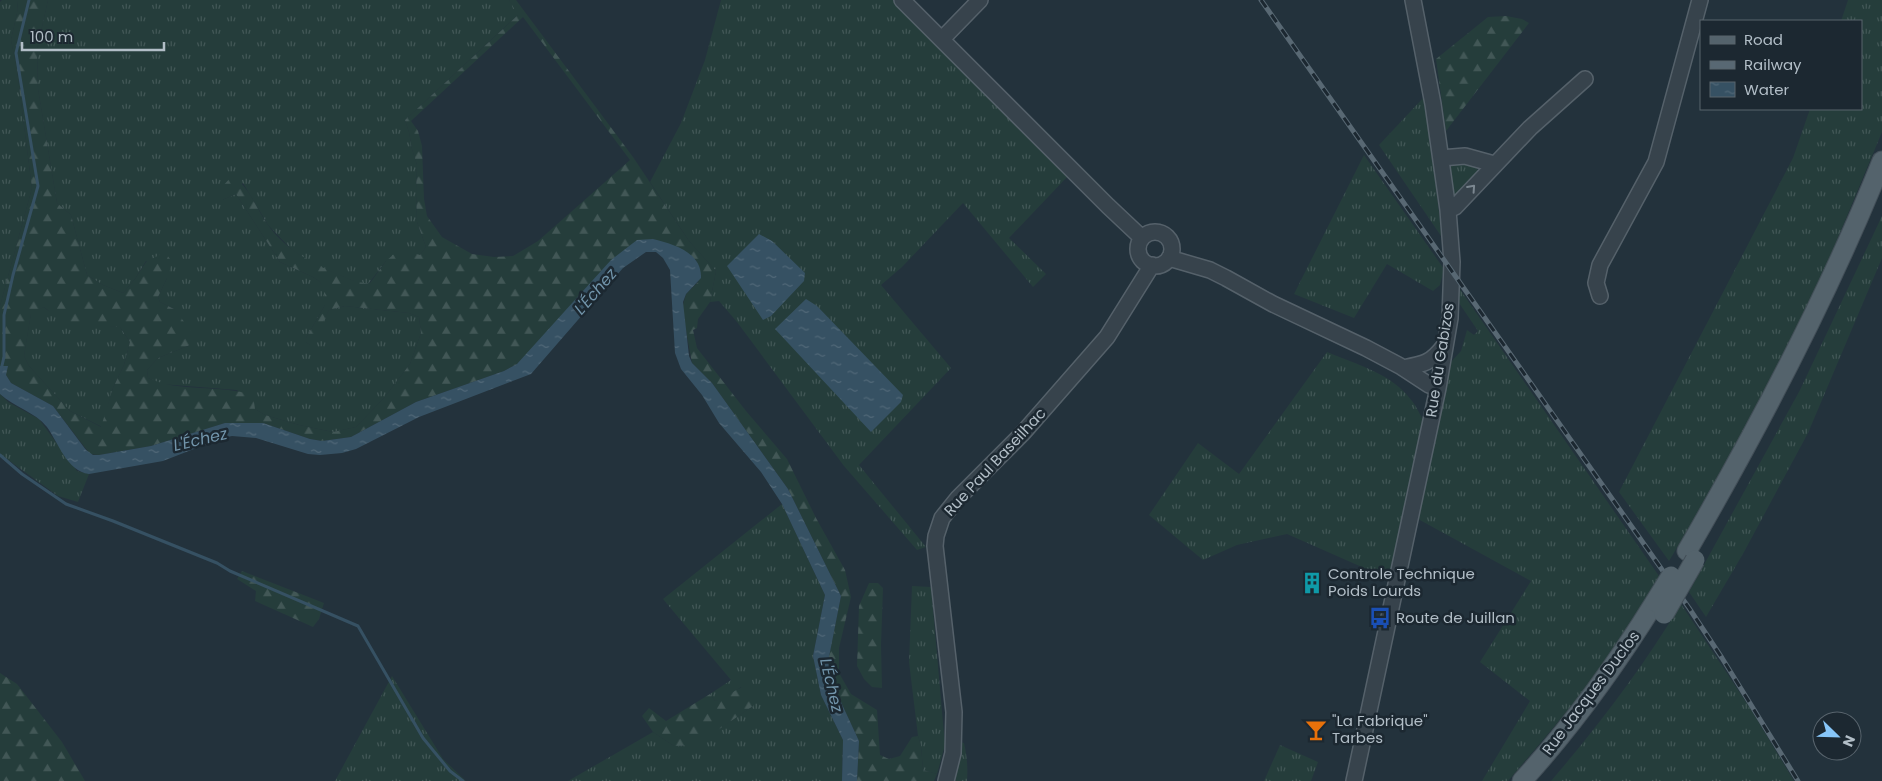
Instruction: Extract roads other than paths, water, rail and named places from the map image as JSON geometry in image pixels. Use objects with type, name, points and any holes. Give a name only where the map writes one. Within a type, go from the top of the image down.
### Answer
[{"type":"main road","points":[[1691,556],[1731,474],[1804,334],[1841,257],[1882,161]]},
{"type":"main road","points":[[1660,608],[1691,556],[1738,486],[1816,339],[1882,194]]},
{"type":"main road","name":"Rue Jacques Duclos","points":[[1522,781],[1587,702],[1660,608]]},
{"type":"main road","name":"Rue Jacques Duclos","points":[[1538,781],[1587,722],[1643,646],[1660,608]]},
{"type":"street","points":[[902,0],[1142,238]]},
{"type":"street","points":[[942,39],[980,0]]},
{"type":"street","name":"Rue du Gabizos","points":[[1354,781],[1438,388],[1450,318],[1452,262],[1448,210],[1426,66],[1413,0]]},
{"type":"street","points":[[1600,296],[1596,283],[1600,265],[1656,162],[1700,0]]},
{"type":"street","points":[[1448,210],[1455,207],[1494,164],[1548,111],[1585,79]]},
{"type":"street","points":[[1441,158],[1465,156],[1494,164]]},
{"type":"street","points":[[1152,232],[1165,235],[1172,246],[1169,258],[1165,263],[1152,265],[1146,263],[1139,252],[1142,238],[1152,232]]},
{"type":"street","points":[[1169,258],[1210,270],[1273,304],[1366,348],[1429,385],[1438,388]]},
{"type":"street","name":"Rue Paul Baseilhac","points":[[946,781],[953,753],[954,712],[935,546],[942,518],[958,498],[1022,434],[1107,337],[1152,265]]},
{"type":"street","points":[[1403,368],[1424,364],[1435,358],[1445,345]]},
{"type":"water","points":[[759,234],[772,241],[805,273],[804,281],[771,316],[763,320],[727,266]]},
{"type":"water","name":"L'Échez","points":[[653,239],[685,251],[697,262],[701,278],[686,294],[683,302],[689,356],[692,363],[712,383],[788,489],[841,596],[828,662],[834,687],[859,741],[857,781],[842,781],[843,740],[821,695],[813,656],[825,595],[782,504],[761,472],[719,423],[702,395],[681,369],[675,353],[670,270],[663,258],[656,252],[646,252],[623,268],[531,374],[419,417],[356,449],[342,453],[308,454],[256,438],[232,436],[222,438],[163,461],[89,474],[81,472],[69,462],[42,422],[0,394],[0,366],[8,366],[6,375],[11,383],[53,406],[86,450],[93,455],[151,446],[225,423],[263,423],[310,439],[322,441],[351,437],[416,402],[504,371],[517,364],[611,260],[637,240]]},
{"type":"water","points":[[806,299],[817,306],[903,395],[901,402],[871,432],[775,329]]},
{"type":"waterway","points":[[0,374],[4,357],[4,315],[38,186],[16,53],[29,0]]},
{"type":"waterway","points":[[0,455],[22,474],[66,504],[217,563],[230,571],[358,626],[423,738],[450,771],[463,781]]},
{"type":"railway","points":[[1261,0],[1689,608],[1798,781]]},
{"type":"place","name":"Controle Technique Poids Lourds","points":[[1312,583]]},
{"type":"place","name":"Route de Juillan","points":[[1380,618]]},
{"type":"place","name":"\"La Fabrique\" Tarbes","points":[[1316,730]]}]
